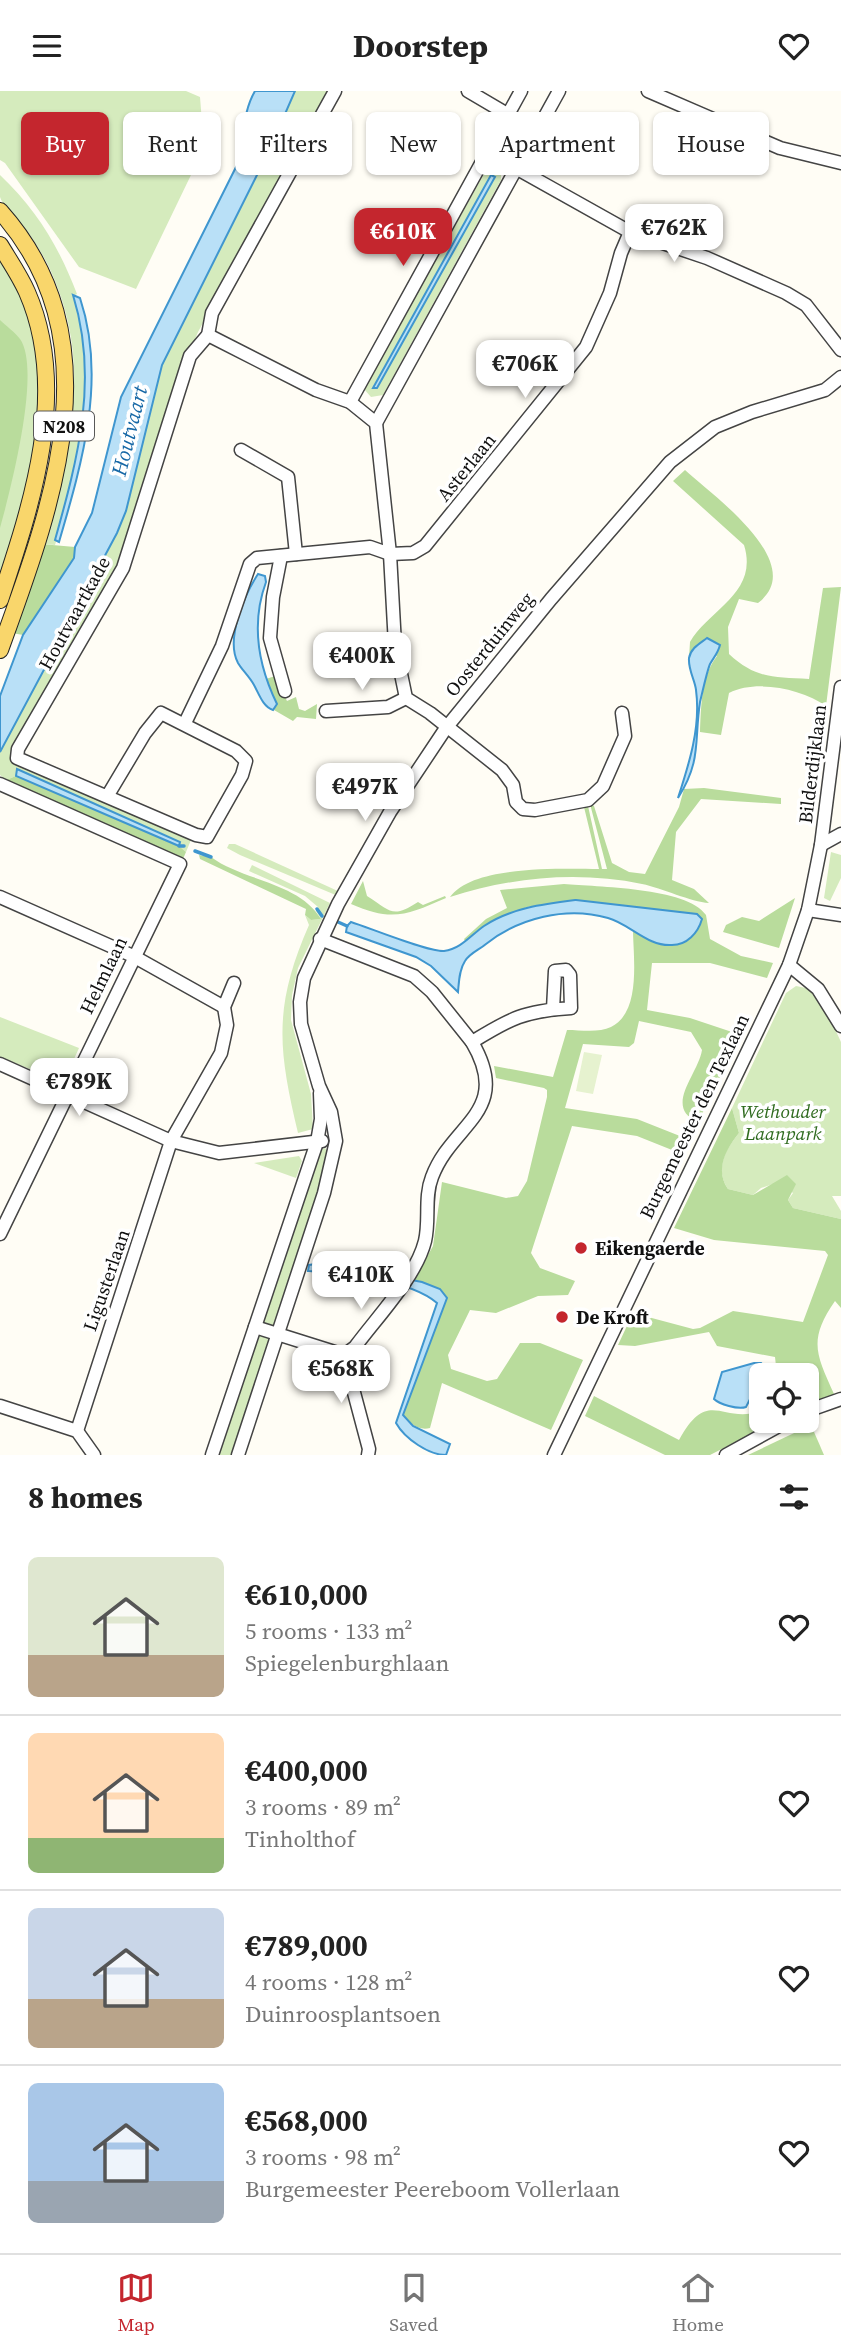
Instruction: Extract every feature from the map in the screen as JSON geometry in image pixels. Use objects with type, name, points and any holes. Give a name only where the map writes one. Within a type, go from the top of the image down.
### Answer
[{"type":"main road","name":"N208","points":[[0,211],[22,236],[49,288],[64,341],[66,390],[65,423],[44,512],[0,650]]},
{"type":"main road","name":"N208","points":[[0,246],[27,292],[43,346],[47,381],[46,414],[40,455],[0,600]]},
{"type":"street","name":"Houtvaartkade","points":[[108,795],[17,758],[18,749],[123,568],[190,356],[208,335],[212,313],[335,91]]},
{"type":"street","points":[[468,91],[504,112]]},
{"type":"street","points":[[508,112],[521,91]]},
{"type":"street","points":[[547,112],[559,91]]},
{"type":"street","points":[[648,91],[780,148],[841,163]]},
{"type":"street","points":[[350,402],[475,174]]},
{"type":"street","points":[[512,175],[376,423],[390,554],[399,679],[406,698],[430,713],[502,770],[513,785],[516,802],[523,809],[536,810],[588,800],[603,786],[625,736],[622,713]]},
{"type":"street","points":[[528,175],[630,232],[707,258],[786,293],[806,305],[841,350]]},
{"type":"street","name":"Asterlaan","points":[[390,554],[413,554],[425,546],[549,397],[586,347],[610,293],[630,232]]},
{"type":"street","points":[[208,335],[316,390],[350,402],[376,423]]},
{"type":"street","name":"Oosterduinweg","points":[[238,1455],[324,1192],[336,1141],[331,1112],[319,1086],[301,1024],[300,1002],[304,978],[320,939],[390,812],[446,728],[670,462],[715,427],[752,412],[825,390],[841,377]]},
{"type":"street","points":[[241,450],[288,477],[296,554]]},
{"type":"street","points":[[185,723],[222,646],[250,564],[257,558],[370,547],[390,554]]},
{"type":"street","points":[[281,555],[273,597],[270,638],[285,691]]},
{"type":"street","name":"Bilderdijklaan","points":[[821,845],[841,688]]},
{"type":"street","points":[[326,711],[388,707],[406,698]]},
{"type":"street","points":[[160,713],[185,723],[236,751],[246,761],[211,834],[196,835],[108,795],[160,713]]},
{"type":"street","name":"Helmlaan","points":[[0,785],[180,864],[0,1234]]},
{"type":"street","points":[[821,845],[841,834]]},
{"type":"street","name":"Burgemeester den Texlaan","points":[[554,1455],[789,965],[808,909],[821,845]]},
{"type":"street","points":[[0,897],[133,956],[224,1007],[234,983]]},
{"type":"street","points":[[808,909],[841,915]]},
{"type":"street","points":[[320,939],[414,976],[432,992],[472,1042],[485,1072],[484,1098],[477,1114],[440,1160],[431,1179],[425,1243],[418,1261],[355,1347],[344,1355]]},
{"type":"street","points":[[789,965],[818,989],[841,1025]]},
{"type":"street","name":"Ligusterlaan","points":[[77,1431],[171,1141],[220,1053],[227,1025],[224,1007]]},
{"type":"street","points":[[472,1042],[511,1018],[530,1011],[553,1009]]},
{"type":"street","points":[[0,1064],[171,1141],[219,1153],[336,1141]]},
{"type":"street","name":"Oosterduinweg","points":[[212,1455],[317,1142],[321,1119],[319,1086]]},
{"type":"street","points":[[255,1327],[344,1355]]},
{"type":"street","points":[[344,1355],[360,1411],[368,1455]]},
{"type":"street","points":[[819,1407],[841,1399]]},
{"type":"street","points":[[0,1406],[77,1431],[94,1455]]},
{"type":"street","points":[[726,1455],[766,1433]]},
{"type":"green space","points":[[0,91],[186,91],[200,97],[201,112],[123,112],[123,175],[191,175],[136,289],[79,267],[5,163],[0,160]]},
{"type":"green space","points":[[295,91],[330,91],[318,112],[286,112]]},
{"type":"green space","points":[[0,175],[46,230],[77,294],[73,296],[84,358],[83,422],[72,484],[55,545],[41,544],[60,472],[72,405],[74,373],[71,339],[63,304],[49,267],[30,235],[1,200]]},
{"type":"green space","points":[[257,175],[284,175],[198,332],[185,363],[128,554],[31,715],[20,766],[191,840],[186,852],[179,846],[180,842],[17,770],[16,776],[6,780],[0,775],[0,752],[117,533],[126,511],[162,365]]},
{"type":"green space","points":[[483,175],[501,175],[501,180],[383,395],[371,397],[364,389]]},
{"type":"green space","points":[[0,254],[14,277],[40,348],[38,449],[0,586]]},
{"type":"green space","points":[[0,320],[20,339],[26,355],[28,377],[22,432],[0,528]]},
{"type":"green space","points":[[685,470],[751,531],[765,550],[772,569],[771,587],[758,603],[739,599],[728,627],[729,654],[739,662],[766,675],[809,679],[823,588],[841,587],[826,706],[805,695],[779,688],[766,686],[740,689],[729,693],[721,735],[700,732],[705,683],[717,656],[693,648],[689,658],[690,642],[698,630],[739,588],[745,576],[747,562],[744,545],[673,481]]},
{"type":"green space","points":[[41,544],[75,547],[74,558],[23,635],[12,633]]},
{"type":"green space","points":[[275,676],[287,701],[296,697],[299,709],[305,711],[317,704],[316,719],[297,717],[293,721],[274,710],[277,704],[266,679]]},
{"type":"green space","points":[[16,776],[179,846],[186,852],[182,861],[6,780]]},
{"type":"green space","points":[[704,788],[781,798],[781,804],[701,799],[676,832],[672,880],[694,889],[709,903],[642,884],[570,877],[497,885],[450,897],[461,887],[477,879],[497,874],[540,869],[599,869],[584,807],[588,806],[602,869],[607,869],[590,804],[594,806],[612,863],[629,872],[645,874],[679,807],[684,789]]},
{"type":"green space","points":[[229,844],[235,844],[340,892],[338,896],[240,855],[227,848]]},
{"type":"green space","points":[[831,852],[841,855],[841,878],[830,901],[824,898]]},
{"type":"green space","points":[[199,855],[211,857],[239,872],[285,889],[311,907],[321,919],[311,920],[305,915],[306,909],[200,859]]},
{"type":"green space","points":[[252,865],[330,903],[298,968],[292,995],[291,1020],[311,1094],[313,1129],[298,1133],[283,1052],[284,1005],[297,954],[309,925],[305,915],[311,920],[321,919],[316,911],[318,907],[305,896],[249,871]]},
{"type":"green space","points":[[363,881],[367,896],[392,911],[397,912],[418,902],[423,905],[445,896],[446,898],[410,912],[378,913],[351,904]]},
{"type":"green space","points":[[564,884],[640,890],[680,899],[696,906],[706,915],[710,939],[741,956],[773,963],[767,978],[710,963],[652,963],[647,1010],[690,1018],[741,1035],[698,1122],[688,1116],[683,1108],[685,1090],[702,1050],[691,1032],[639,1021],[634,1043],[629,1047],[583,1044],[565,1108],[637,1119],[690,1140],[682,1154],[637,1136],[572,1126],[531,1253],[540,1268],[575,1281],[568,1295],[538,1296],[496,1313],[470,1310],[448,1355],[451,1369],[487,1381],[497,1379],[520,1343],[540,1343],[583,1360],[551,1430],[442,1383],[430,1428],[418,1427],[403,1415],[447,1298],[413,1282],[433,1246],[442,1182],[506,1198],[518,1196],[527,1181],[547,1097],[547,1090],[544,1088],[496,1078],[494,1066],[553,1077],[567,1030],[606,1029],[621,1020],[628,1009],[634,983],[633,929],[662,942],[682,942],[697,930],[702,919],[697,914],[582,901],[559,902],[527,907],[483,927],[465,941],[464,939],[486,919],[507,908],[500,890]]},
{"type":"green space","points":[[795,898],[779,948],[723,932],[726,925],[742,917],[759,921]]},
{"type":"green space","name":"Wethouder Laanpark","points":[[796,986],[811,989],[820,997],[841,1042],[841,1196],[832,1196],[841,1211],[841,1219],[793,1208],[788,1200],[793,1193],[779,1182],[761,1188],[753,1195],[728,1189],[722,1174],[723,1159],[739,1133],[732,1108],[786,993]]},
{"type":"green space","points":[[0,1017],[79,1048],[65,1079],[52,1078],[0,1057]]},
{"type":"green space","points":[[584,1052],[602,1055],[593,1094],[576,1091]]},
{"type":"green space","points":[[732,1108],[739,1133],[730,1145],[722,1166],[728,1189],[753,1195],[787,1175],[796,1184],[788,1200],[793,1208],[841,1219],[841,1308],[835,1301],[826,1315],[818,1337],[819,1357],[834,1394],[819,1402],[819,1363],[776,1363],[775,1357],[717,1346],[709,1332],[635,1346],[618,1345],[633,1313],[693,1329],[733,1311],[803,1322],[828,1255],[825,1251],[714,1240],[674,1228]]},
{"type":"green space","points":[[325,1148],[331,1156],[233,1455],[219,1455],[320,1150]]},
{"type":"green space","points":[[299,1156],[302,1161],[296,1178],[254,1163]]},
{"type":"green space","points":[[594,1396],[679,1440],[689,1424],[708,1411],[749,1414],[749,1433],[753,1433],[710,1455],[665,1455],[585,1416]]},
{"type":"green space","points":[[794,1433],[814,1433],[824,1455],[748,1455]]},
{"type":"water","points":[[255,91],[295,91],[286,112],[246,112]]},
{"type":"water","name":"Houtvaart","points":[[235,169],[235,175],[257,175],[162,365],[126,511],[117,533],[0,752],[0,696],[23,635],[74,558],[75,547],[92,513],[121,397]]},
{"type":"water","points":[[491,175],[495,177],[377,388],[373,388]]},
{"type":"water","points":[[73,295],[80,298],[88,329],[91,390],[83,451],[59,542],[55,540],[78,449],[85,388],[81,326]]},
{"type":"water","points":[[258,574],[265,576],[266,582],[261,597],[258,628],[261,659],[277,704],[273,710],[264,703],[238,663],[235,653],[238,617]]},
{"type":"water","points":[[707,638],[720,645],[710,664],[700,702],[696,750],[691,772],[678,798],[690,759],[697,718],[696,690],[689,658],[693,649]]},
{"type":"water","points":[[17,769],[180,842],[179,846],[16,776]]},
{"type":"water","points":[[576,900],[697,914],[702,919],[691,937],[672,945],[663,945],[647,939],[616,921],[592,915],[560,914],[528,921],[499,935],[469,956],[462,968],[458,992],[431,966],[416,957],[346,932],[351,922],[413,944],[444,951],[461,945],[484,926],[505,915],[540,905]]},
{"type":"water","points":[[323,1263],[422,1282],[440,1289],[447,1298],[403,1415],[413,1426],[450,1444],[446,1455],[418,1445],[405,1435],[396,1423],[437,1303],[410,1288],[394,1283],[308,1271],[309,1265]]},
{"type":"water","points":[[749,1364],[749,1401],[746,1407],[729,1406],[714,1399],[722,1372]]},
{"type":"waterway","points":[[179,846],[184,846]]},
{"type":"waterway","points":[[195,851],[211,857]]},
{"type":"waterway","points":[[317,909],[322,916]]},
{"type":"waterway","points":[[338,922],[347,926]]},
{"type":"place","name":"Eikengaerde","points":[[581,1248]]},
{"type":"place","name":"De Kroft","points":[[562,1317]]}]
